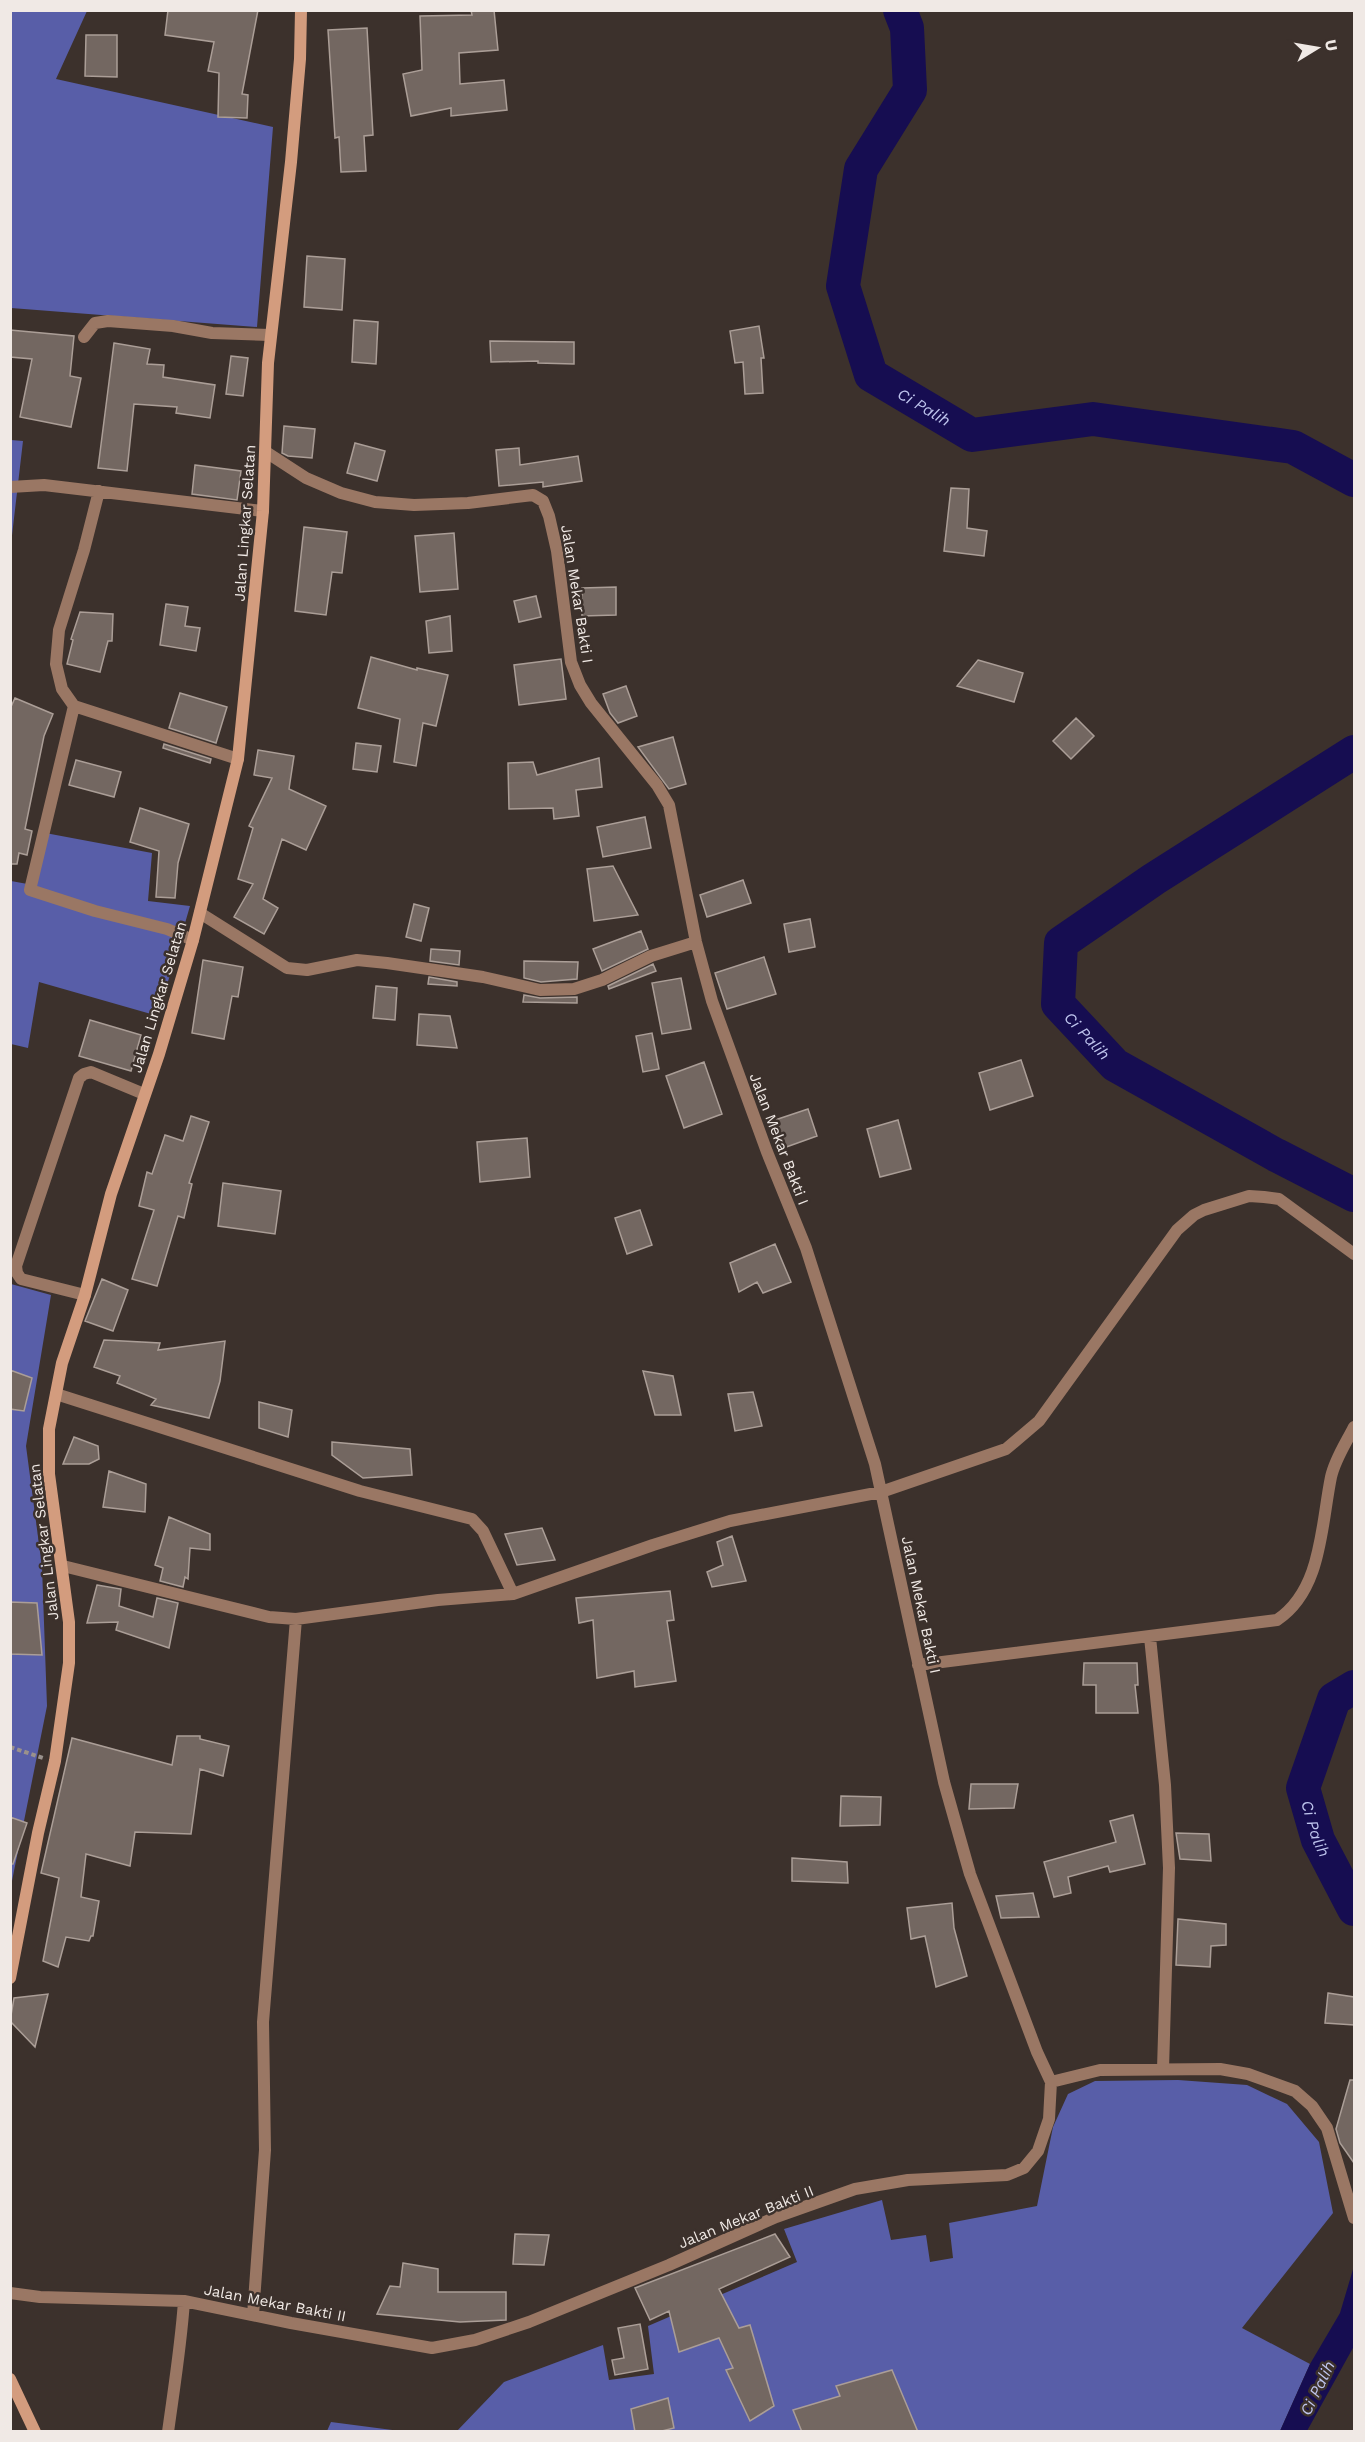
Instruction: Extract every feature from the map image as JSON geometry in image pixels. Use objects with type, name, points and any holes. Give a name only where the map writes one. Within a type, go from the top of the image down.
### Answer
[{"type":"street","name":"Jalan Lingkar Selatan","points":[[10,1978],[38,1833],[55,1761],[69,1663],[69,1622],[49,1474],[49,1429],[62,1363],[85,1295],[111,1194],[176,1000],[193,940],[238,759],[263,511],[270,335],[287,197],[300,59],[301,10]]},
{"type":"street","points":[[84,337],[95,323],[108,321],[173,326],[212,333],[270,335]]},
{"type":"street","name":"Jalan Mekar Bakti I","points":[[266,452],[306,478],[340,493],[375,502],[414,505],[468,503],[533,495],[543,501],[557,551],[574,669],[580,685],[591,703],[657,785],[669,805],[696,942],[715,1011],[767,1152],[807,1248],[862,1420],[881,1492],[944,1782],[970,1874],[1037,2052],[1052,2082]]},
{"type":"street","points":[[10,487],[44,484],[263,511]]},
{"type":"street","points":[[99,491],[84,550],[59,630],[56,664],[62,689],[74,706],[238,759]]},
{"type":"street","points":[[74,706],[30,890],[95,911],[167,929],[193,940]]},
{"type":"street","points":[[200,913],[287,968],[307,970],[357,960],[483,977],[540,990],[574,989],[602,980],[651,956],[696,942]]},
{"type":"street","points":[[85,1295],[21,1279],[16,1273],[16,1266],[80,1078],[91,1072],[144,1094]]},
{"type":"street","points":[[63,1566],[269,1617],[296,1619],[438,1600],[513,1594],[653,1545],[730,1521],[881,1492],[1006,1449],[1039,1421],[1177,1230],[1194,1215],[1249,1196],[1279,1199],[1354,1254]]},
{"type":"street","points":[[56,1394],[360,1491],[472,1519],[483,1530],[513,1594]]},
{"type":"street","points":[[918,1665],[1264,1624],[1277,1620],[1290,1611],[1299,1600],[1319,1551],[1332,1476],[1339,1455],[1354,1427]]},
{"type":"street","points":[[253,2316],[266,2150],[263,2022],[296,1619]]},
{"type":"street","points":[[1150,1637],[1165,1785],[1169,1868],[1163,2069]]},
{"type":"street","points":[[1052,2082],[1100,2070],[1220,2069],[1248,2074],[1294,2091],[1312,2106],[1327,2128],[1354,2218]]},
{"type":"street","name":"Jalan Mekar Bakti II","points":[[10,2293],[40,2297],[184,2301],[253,2316],[432,2348],[476,2340],[529,2322],[669,2265],[776,2217],[855,2189],[908,2180],[1007,2175],[1024,2168],[1038,2151],[1049,2119],[1052,2082]]},
{"type":"street","points":[[168,2432],[174,2380],[182,2341],[184,2301]]},
{"type":"street","points":[[10,2379],[35,2432]]},
{"type":"path","points":[[10,1747],[55,1761]]},
{"type":"shaded area","points":[[10,11],[87,11],[56,79],[273,127],[257,327],[11,308]]},
{"type":"shaded area","points":[[11,440],[23,441],[11,544]]},
{"type":"shaded area","points":[[40,832],[152,853],[148,901],[190,906],[158,1016],[39,982],[28,1048],[11,1044],[11,881],[33,885]]},
{"type":"shaded area","points":[[11,1284],[51,1295],[26,1446],[42,1567],[47,1706],[11,1886]]},
{"type":"shaded area","points":[[1178,2080],[1247,2085],[1287,2104],[1319,2142],[1333,2213],[1242,2328],[1310,2364],[1280,2431],[456,2432],[504,2382],[603,2345],[609,2380],[654,2374],[648,2326],[797,2262],[784,2229],[882,2200],[891,2240],[926,2235],[930,2262],[953,2258],[949,2223],[1037,2206],[1053,2127],[1068,2094],[1095,2081]]},
{"type":"shaded area","points":[[331,2422],[400,2431],[327,2431]]},
{"type":"water","points":[[1354,2266],[1354,2346],[1307,2431],[1280,2431],[1310,2364],[1340,2313]]},
{"type":"building","points":[[168,10],[258,10],[242,94],[248,95],[247,118],[218,117],[219,73],[208,71],[214,42],[165,35]]},
{"type":"building","points":[[471,10],[494,10],[498,50],[459,53],[460,84],[504,80],[507,110],[451,116],[451,108],[411,116],[403,74],[422,70],[420,16],[472,15]]},
{"type":"building","points":[[367,28],[373,135],[364,136],[366,171],[341,172],[339,137],[335,138],[328,30]]},
{"type":"building","points":[[86,35],[117,35],[117,77],[85,76]]},
{"type":"building","points":[[307,256],[345,259],[342,310],[304,307]]},
{"type":"building","points":[[354,320],[378,322],[376,364],[352,362]]},
{"type":"building","points":[[759,326],[764,358],[761,358],[763,393],[745,394],[743,362],[735,363],[730,331]]},
{"type":"building","points":[[10,330],[74,336],[70,376],[81,378],[71,427],[20,417],[32,359],[10,357]]},
{"type":"building","points":[[490,341],[574,342],[574,364],[538,363],[538,361],[491,362]]},
{"type":"building","points":[[114,343],[150,349],[147,364],[164,365],[163,377],[215,385],[210,418],[176,413],[177,407],[134,404],[127,471],[98,468]]},
{"type":"building","points":[[231,356],[248,358],[243,396],[226,394]]},
{"type":"building","points":[[284,426],[315,429],[312,458],[288,456],[282,453]]},
{"type":"building","points":[[355,443],[385,451],[377,481],[347,473]]},
{"type":"building","points":[[519,448],[520,465],[578,456],[582,481],[543,487],[543,482],[499,486],[496,450]]},
{"type":"building","points":[[195,465],[241,471],[237,500],[192,494]]},
{"type":"building","points":[[951,488],[969,489],[967,528],[987,531],[984,556],[944,551]]},
{"type":"building","points":[[304,527],[347,532],[342,573],[332,572],[326,615],[295,611]]},
{"type":"building","points":[[454,533],[458,589],[420,592],[415,536]]},
{"type":"building","points":[[616,587],[616,615],[582,616],[582,588]]},
{"type":"building","points":[[536,596],[541,617],[519,622],[514,601]]},
{"type":"building","points":[[166,604],[188,607],[185,626],[200,628],[196,651],[160,645]]},
{"type":"building","points":[[80,612],[113,614],[112,641],[108,641],[100,672],[67,664],[73,640],[71,639]]},
{"type":"building","points":[[450,616],[452,651],[429,653],[426,621]]},
{"type":"building","points":[[371,657],[417,670],[417,668],[448,675],[436,726],[423,723],[416,766],[394,762],[400,719],[358,708]]},
{"type":"building","points":[[561,659],[566,699],[519,705],[514,665]]},
{"type":"building","points":[[978,660],[1023,673],[1014,702],[957,686]]},
{"type":"building","points":[[626,686],[637,716],[618,723],[610,713],[603,694]]},
{"type":"building","points":[[180,693],[227,707],[216,743],[169,728]]},
{"type":"building","points":[[15,698],[53,714],[44,736],[25,829],[32,831],[27,855],[19,853],[17,864],[10,864],[10,709]]},
{"type":"building","points":[[1076,718],[1094,736],[1071,759],[1053,741]]},
{"type":"building","points":[[673,737],[686,784],[669,789],[638,747]]},
{"type":"building","points":[[356,743],[381,746],[377,772],[353,769]]},
{"type":"building","points":[[164,744],[211,759],[210,763],[163,748]]},
{"type":"building","points":[[258,750],[294,756],[289,789],[326,806],[306,850],[282,839],[263,899],[278,908],[264,934],[234,917],[253,884],[238,879],[253,828],[249,826],[272,778],[254,775]]},
{"type":"building","points":[[599,758],[602,787],[576,790],[579,816],[554,819],[553,808],[509,809],[508,763],[533,762],[537,775]]},
{"type":"building","points":[[76,760],[121,772],[114,797],[69,785]]},
{"type":"building","points":[[140,808],[189,824],[178,863],[175,898],[156,897],[159,851],[130,842]]},
{"type":"building","points":[[645,817],[651,848],[603,857],[597,827]]},
{"type":"building","points":[[613,866],[638,915],[594,921],[587,869]]},
{"type":"building","points":[[743,880],[751,903],[707,917],[700,895]]},
{"type":"building","points":[[414,904],[429,908],[421,941],[406,937]]},
{"type":"building","points":[[810,919],[815,947],[789,952],[784,924]]},
{"type":"building","points":[[641,931],[648,949],[602,971],[593,949]]},
{"type":"building","points":[[431,949],[460,951],[459,965],[430,961]]},
{"type":"building","points":[[764,957],[776,994],[727,1009],[715,973]]},
{"type":"building","points":[[203,960],[243,967],[238,997],[232,996],[224,1039],[192,1033]]},
{"type":"building","points":[[524,961],[578,962],[577,979],[541,982],[524,978]]},
{"type":"building","points":[[653,964],[656,971],[609,989],[608,986]]},
{"type":"building","points":[[429,977],[457,982],[457,986],[428,984]]},
{"type":"building","points":[[681,978],[691,1029],[662,1034],[652,983]]},
{"type":"building","points":[[376,986],[397,988],[395,1020],[373,1018]]},
{"type":"building","points":[[524,995],[540,998],[577,997],[577,1003],[523,1002]]},
{"type":"building","points":[[419,1014],[450,1016],[457,1048],[417,1045]]},
{"type":"building","points":[[90,1020],[141,1035],[131,1071],[79,1056]]},
{"type":"building","points":[[652,1033],[659,1069],[643,1072],[636,1036]]},
{"type":"building","points":[[1021,1060],[1033,1096],[990,1110],[979,1073]]},
{"type":"building","points":[[704,1062],[722,1114],[684,1128],[666,1076]]},
{"type":"building","points":[[808,1109],[817,1136],[778,1150],[769,1122]]},
{"type":"building","points":[[191,1116],[209,1122],[189,1183],[192,1184],[184,1218],[178,1216],[157,1286],[132,1279],[154,1210],[139,1206],[147,1172],[152,1174],[165,1135],[183,1141]]},
{"type":"building","points":[[898,1120],[911,1169],[880,1177],[867,1129]]},
{"type":"building","points":[[527,1138],[530,1177],[480,1182],[477,1142]]},
{"type":"building","points":[[223,1183],[281,1191],[275,1234],[218,1226]]},
{"type":"building","points":[[640,1210],[652,1245],[627,1254],[615,1218]]},
{"type":"building","points":[[775,1244],[791,1282],[763,1293],[757,1282],[739,1292],[730,1263]]},
{"type":"building","points":[[102,1279],[128,1290],[113,1331],[85,1321]]},
{"type":"building","points":[[104,1340],[160,1343],[158,1350],[225,1341],[220,1381],[209,1418],[151,1405],[156,1399],[117,1383],[120,1376],[94,1367]]},
{"type":"building","points":[[10,1370],[32,1378],[24,1411],[10,1409]]},
{"type":"building","points":[[643,1371],[673,1376],[681,1415],[655,1415]]},
{"type":"building","points":[[753,1392],[762,1426],[735,1431],[728,1394]]},
{"type":"building","points":[[259,1402],[292,1410],[288,1437],[259,1428]]},
{"type":"building","points":[[74,1437],[98,1446],[99,1459],[89,1464],[63,1464]]},
{"type":"building","points":[[332,1442],[410,1449],[412,1475],[363,1478],[332,1455]]},
{"type":"building","points":[[109,1471],[146,1484],[145,1512],[103,1507]]},
{"type":"building","points":[[169,1517],[210,1534],[210,1550],[190,1548],[188,1579],[185,1577],[183,1587],[160,1581],[163,1568],[155,1565]]},
{"type":"building","points":[[542,1528],[555,1560],[517,1565],[505,1534]]},
{"type":"building","points":[[732,1536],[746,1581],[712,1587],[707,1572],[723,1565],[717,1542]]},
{"type":"building","points":[[97,1585],[121,1589],[119,1606],[153,1617],[157,1598],[178,1603],[169,1648],[116,1630],[118,1622],[87,1623]]},
{"type":"building","points":[[670,1591],[674,1620],[667,1621],[676,1681],[635,1687],[634,1671],[597,1678],[593,1620],[579,1623],[576,1598]]},
{"type":"building","points":[[10,1602],[37,1603],[42,1655],[10,1654]]},
{"type":"building","points":[[1084,1663],[1137,1663],[1138,1685],[1135,1685],[1138,1713],[1096,1713],[1096,1685],[1083,1685]]},
{"type":"building","points":[[177,1736],[200,1736],[200,1739],[229,1746],[223,1776],[200,1769],[191,1834],[135,1832],[130,1866],[86,1854],[81,1897],[99,1901],[93,1936],[89,1941],[66,1937],[58,1967],[43,1961],[59,1878],[41,1873],[72,1738],[172,1765]]},
{"type":"building","points":[[971,1784],[1018,1784],[1014,1808],[969,1809]]},
{"type":"building","points":[[841,1796],[881,1797],[880,1825],[840,1826]]},
{"type":"building","points":[[1133,1815],[1145,1864],[1110,1872],[1108,1866],[1068,1877],[1071,1893],[1054,1897],[1044,1862],[1116,1842],[1110,1821]]},
{"type":"building","points":[[10,1817],[27,1823],[13,1864],[10,1864]]},
{"type":"building","points":[[1176,1833],[1209,1834],[1211,1861],[1180,1859]]},
{"type":"building","points":[[792,1858],[847,1862],[848,1883],[792,1881]]},
{"type":"building","points":[[1033,1893],[1039,1917],[1001,1918],[996,1896]]},
{"type":"building","points":[[952,1903],[954,1928],[967,1976],[936,1987],[925,1936],[911,1939],[907,1908]]},
{"type":"building","points":[[1178,1919],[1226,1924],[1226,1945],[1211,1946],[1210,1967],[1176,1965]]},
{"type":"building","points":[[1328,1993],[1354,1997],[1354,2025],[1325,2023]]},
{"type":"building","points":[[48,1994],[35,2047],[10,2021],[14,1998]]},
{"type":"building","points":[[1350,2080],[1354,2080],[1354,2163],[1340,2143],[1336,2129]]},
{"type":"building","points":[[515,2234],[549,2235],[544,2265],[513,2264]]},
{"type":"building","points":[[775,2234],[790,2257],[719,2289],[739,2328],[750,2325],[774,2406],[750,2421],[726,2370],[733,2368],[719,2338],[679,2352],[669,2311],[650,2320],[635,2288]]},
{"type":"building","points":[[403,2263],[438,2269],[438,2292],[506,2292],[506,2320],[460,2322],[377,2314],[390,2286],[400,2287]]},
{"type":"building","points":[[640,2324],[648,2369],[615,2375],[612,2360],[624,2358],[618,2328]]},
{"type":"building","points":[[892,2370],[918,2432],[802,2432],[793,2410],[840,2396],[836,2386]]},
{"type":"building","points":[[668,2398],[674,2428],[658,2432],[635,2432],[631,2409]]},
{"type":"waterway","name":"Ci Palih","points":[[900,10],[907,28],[910,90],[861,169],[843,286],[871,375],[972,435],[1093,419],[1293,447],[1354,480]]},
{"type":"waterway","name":"Ci Palih","points":[[1354,752],[1154,879],[1061,943],[1058,1004],[1115,1065],[1276,1155],[1354,1195]]},
{"type":"waterway","name":"Ci Palih","points":[[1354,1687],[1334,1699],[1303,1788],[1318,1840],[1354,1909]]}]
